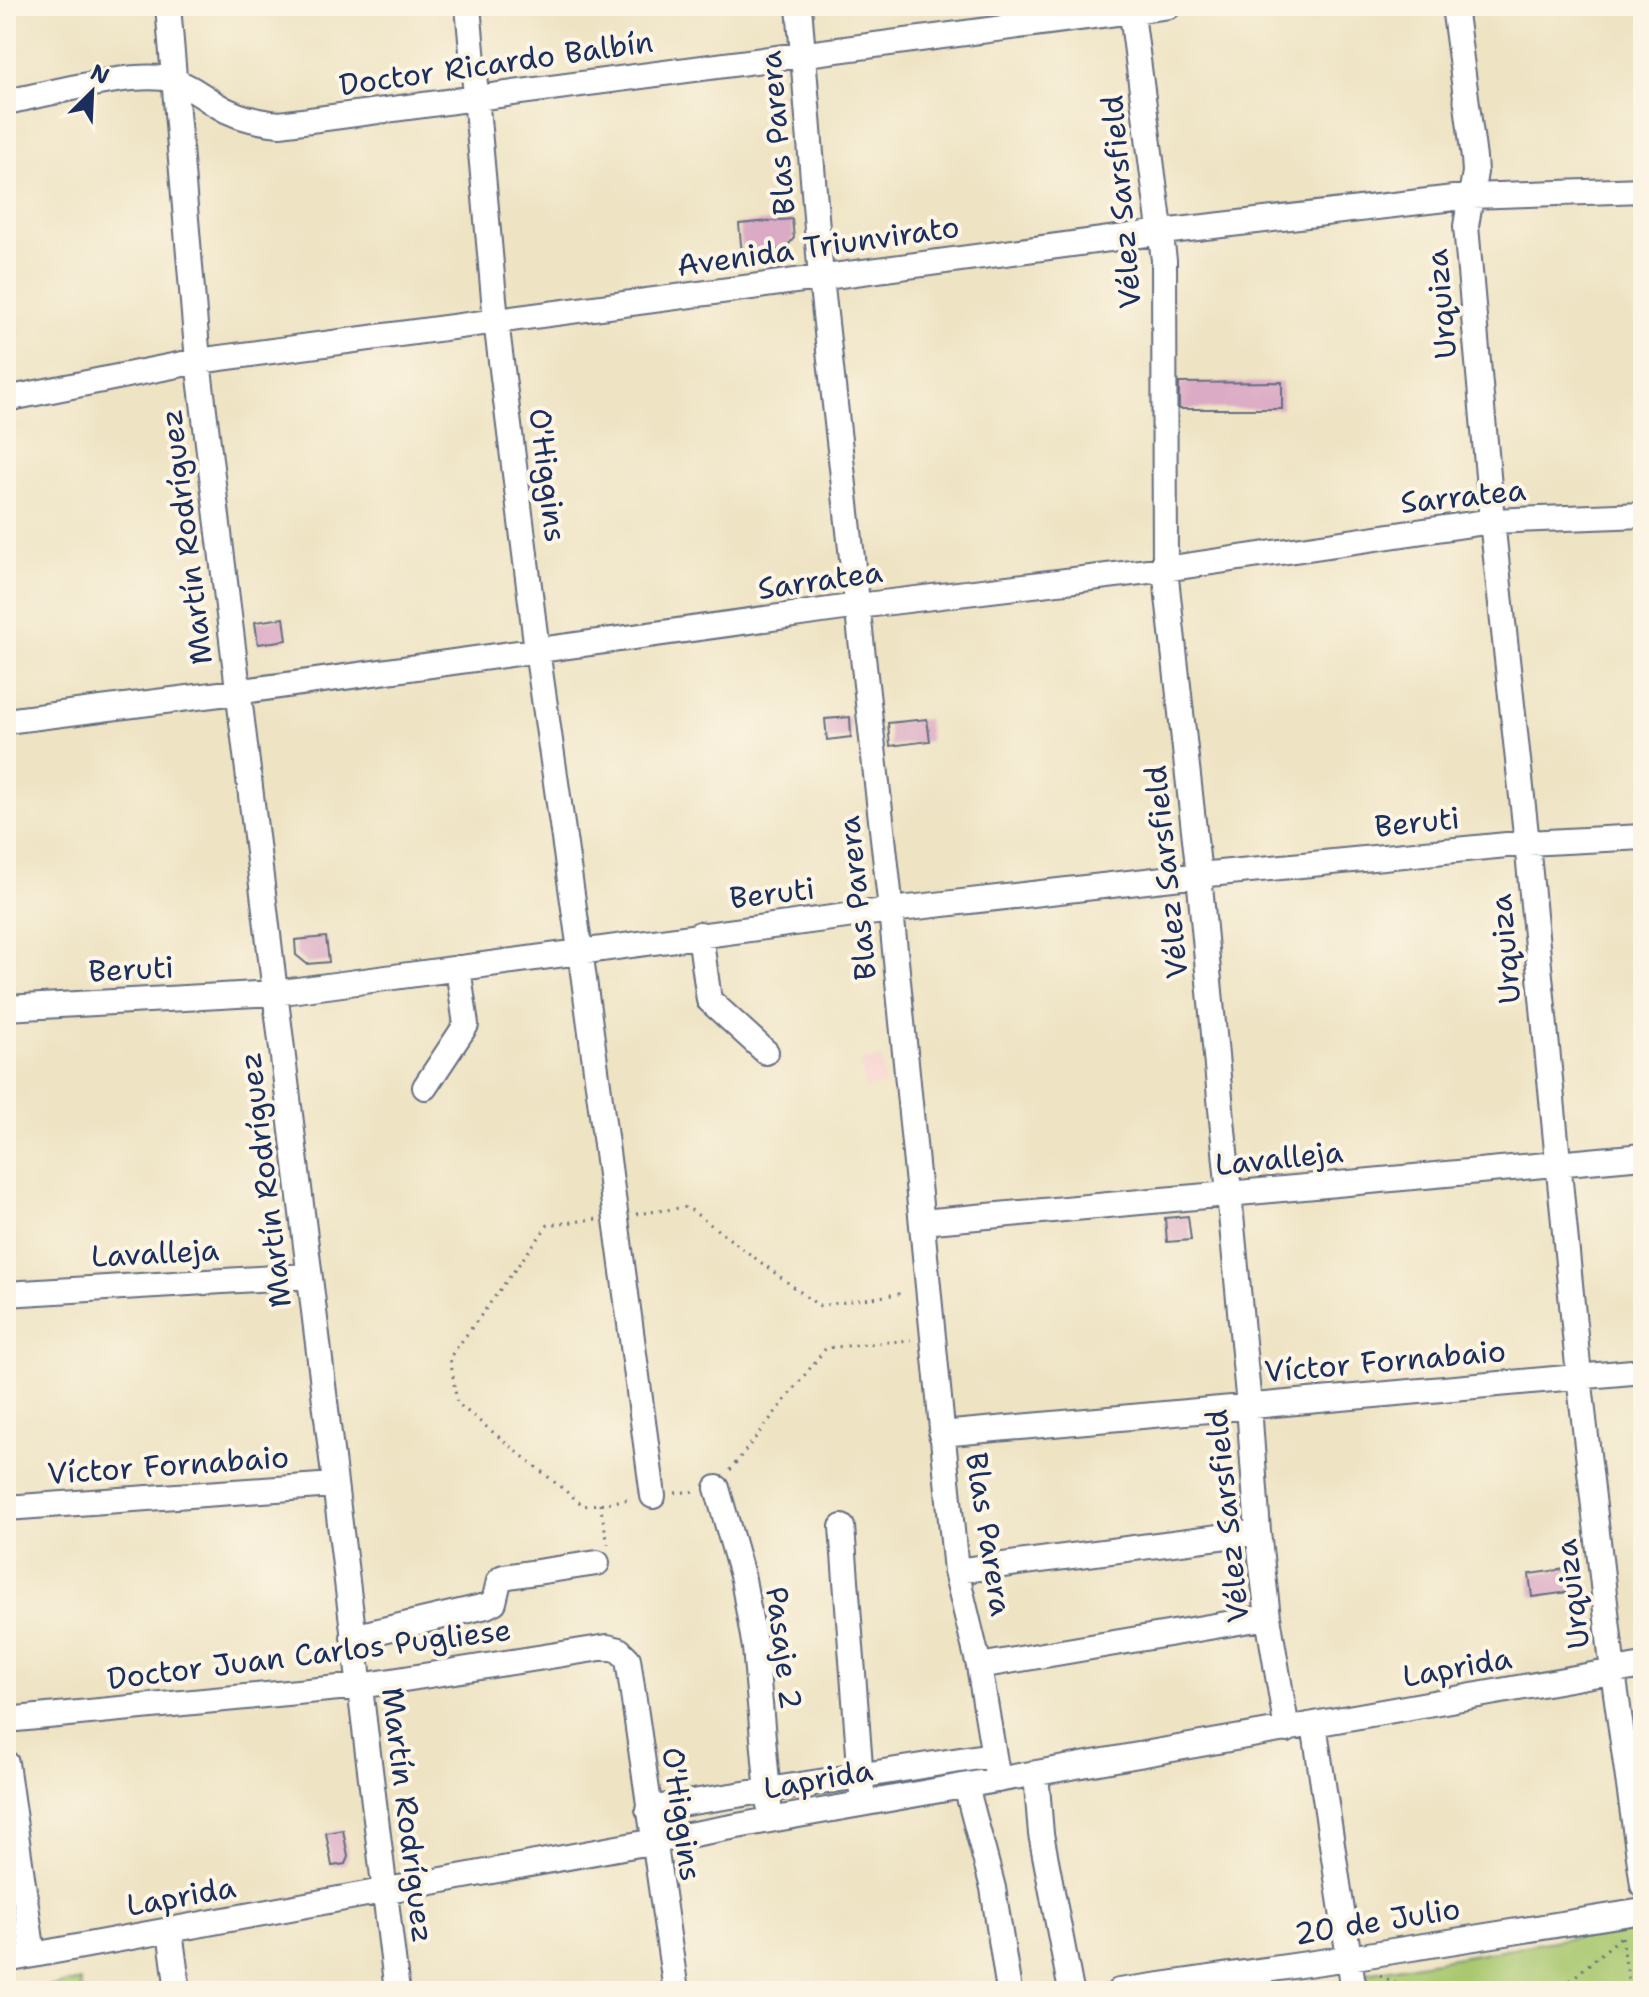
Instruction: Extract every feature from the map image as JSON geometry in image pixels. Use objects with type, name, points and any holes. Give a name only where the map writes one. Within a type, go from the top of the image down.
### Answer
[{"type":"street","name":"Martín Rodríguez","points":[[168,6],[198,361],[236,692],[397,1991]]},
{"type":"street","name":"O'Higgins","points":[[468,6],[496,321],[537,650],[653,1496]]},
{"type":"street","name":"Blas Parera","points":[[799,6],[821,278],[891,910],[956,1571],[979,1666],[998,1780]]},
{"type":"street","name":"Doctor Ricardo Balbín","points":[[173,80],[240,117],[280,124],[477,100],[1132,8],[1169,6]]},
{"type":"street","name":"Urquiza","points":[[1454,6],[1474,158],[1475,172],[1466,226],[1492,521],[1579,1376],[1613,1672],[1643,1885]]},
{"type":"street","name":"Vélez Sarsfield","points":[[1132,8],[1162,232],[1165,569],[1199,875],[1258,1532],[1268,1617],[1287,1730]]},
{"type":"street","points":[[6,102],[147,76],[173,80]]},
{"type":"street","name":"Avenida Triunvirato","points":[[6,399],[198,361],[1162,232],[1471,196],[1643,190]]},
{"type":"street","name":"Sarratea","points":[[6,721],[858,606],[1165,569],[1492,521],[1643,515]]},
{"type":"street","name":"Beruti","points":[[6,1008],[275,993],[891,910],[1199,875],[1527,843],[1643,837]]},
{"type":"street","points":[[700,934],[709,1000],[766,1052]]},
{"type":"street","points":[[425,1087],[466,1025],[458,968]]},
{"type":"street","name":"Lavalleja","points":[[922,1222],[1643,1156]]},
{"type":"street","name":"Lavalleja","points":[[6,1294],[308,1276]]},
{"type":"street","name":"Víctor Fornabaio","points":[[941,1434],[1643,1371]]},
{"type":"street","name":"Víctor Fornabaio","points":[[6,1508],[334,1485]]},
{"type":"street","name":"Pasaje 2","points":[[717,1488],[743,1579],[750,1620],[770,1820]]},
{"type":"street","points":[[842,1527],[862,1803]]},
{"type":"street","points":[[956,1571],[1258,1532]]},
{"type":"street","points":[[353,1637],[486,1606],[494,1602],[499,1581],[503,1577],[602,1554]]},
{"type":"street","points":[[979,1666],[1268,1617]]},
{"type":"street","name":"Doctor Juan Carlos Pugliese","points":[[6,1720],[360,1686],[607,1647],[619,1650]]},
{"type":"street","name":"O'Higgins","points":[[619,1650],[628,1659],[652,1842],[676,1991]]},
{"type":"street","name":"Laprida","points":[[6,1960],[862,1803],[1643,1666]]},
{"type":"street","points":[[1314,1724],[1349,1958],[1364,1986]]},
{"type":"street","points":[[648,1809],[992,1755]]},
{"type":"street","points":[[6,1763],[33,1955]]},
{"type":"street","points":[[1036,1774],[1041,1834],[1071,1991]]},
{"type":"street","points":[[966,1786],[993,1888],[1009,1991]]},
{"type":"street","name":"20 de Julio","points":[[1119,1991],[1630,1921]]},
{"type":"street","points":[[170,1931],[178,1991]]},
{"type":"path","points":[[909,1293],[819,1306],[687,1207],[548,1225],[450,1357],[457,1403],[584,1506],[717,1488],[826,1348],[914,1340]]},
{"type":"path","points":[[600,1504],[602,1554]]},
{"type":"path","points":[[1606,1939],[1630,1921]]},
{"type":"path","points":[[1558,1991],[1630,1921]]},
{"type":"path","points":[[1630,1921],[1630,1991]]},
{"type":"path","points":[[1364,1986],[1373,1971],[1389,1969]]},
{"type":"shaded area","points":[[882,1059],[885,1085],[865,1088],[861,1061]]},
{"type":"green space","points":[[1635,1927],[1643,1991],[1370,1991],[1366,1973]]},
{"type":"green space","points":[[80,1981],[82,1991],[24,1991]]},
{"type":"building","points":[[792,219],[794,238],[785,249],[742,254],[739,224]]},
{"type":"building","points":[[1282,382],[1282,409],[1179,409],[1179,383]]},
{"type":"building","points":[[284,618],[287,640],[258,644],[255,622]]},
{"type":"building","points":[[850,717],[851,737],[827,740],[825,719]]},
{"type":"building","points":[[927,719],[930,741],[890,746],[888,723]]},
{"type":"building","points":[[326,937],[329,962],[307,964],[296,955],[295,940]]},
{"type":"building","points":[[1188,1216],[1191,1240],[1167,1242],[1165,1218]]},
{"type":"building","points":[[1573,1568],[1576,1591],[1532,1597],[1529,1574]]},
{"type":"building","points":[[343,1830],[348,1857],[345,1864],[332,1866],[326,1833]]}]
